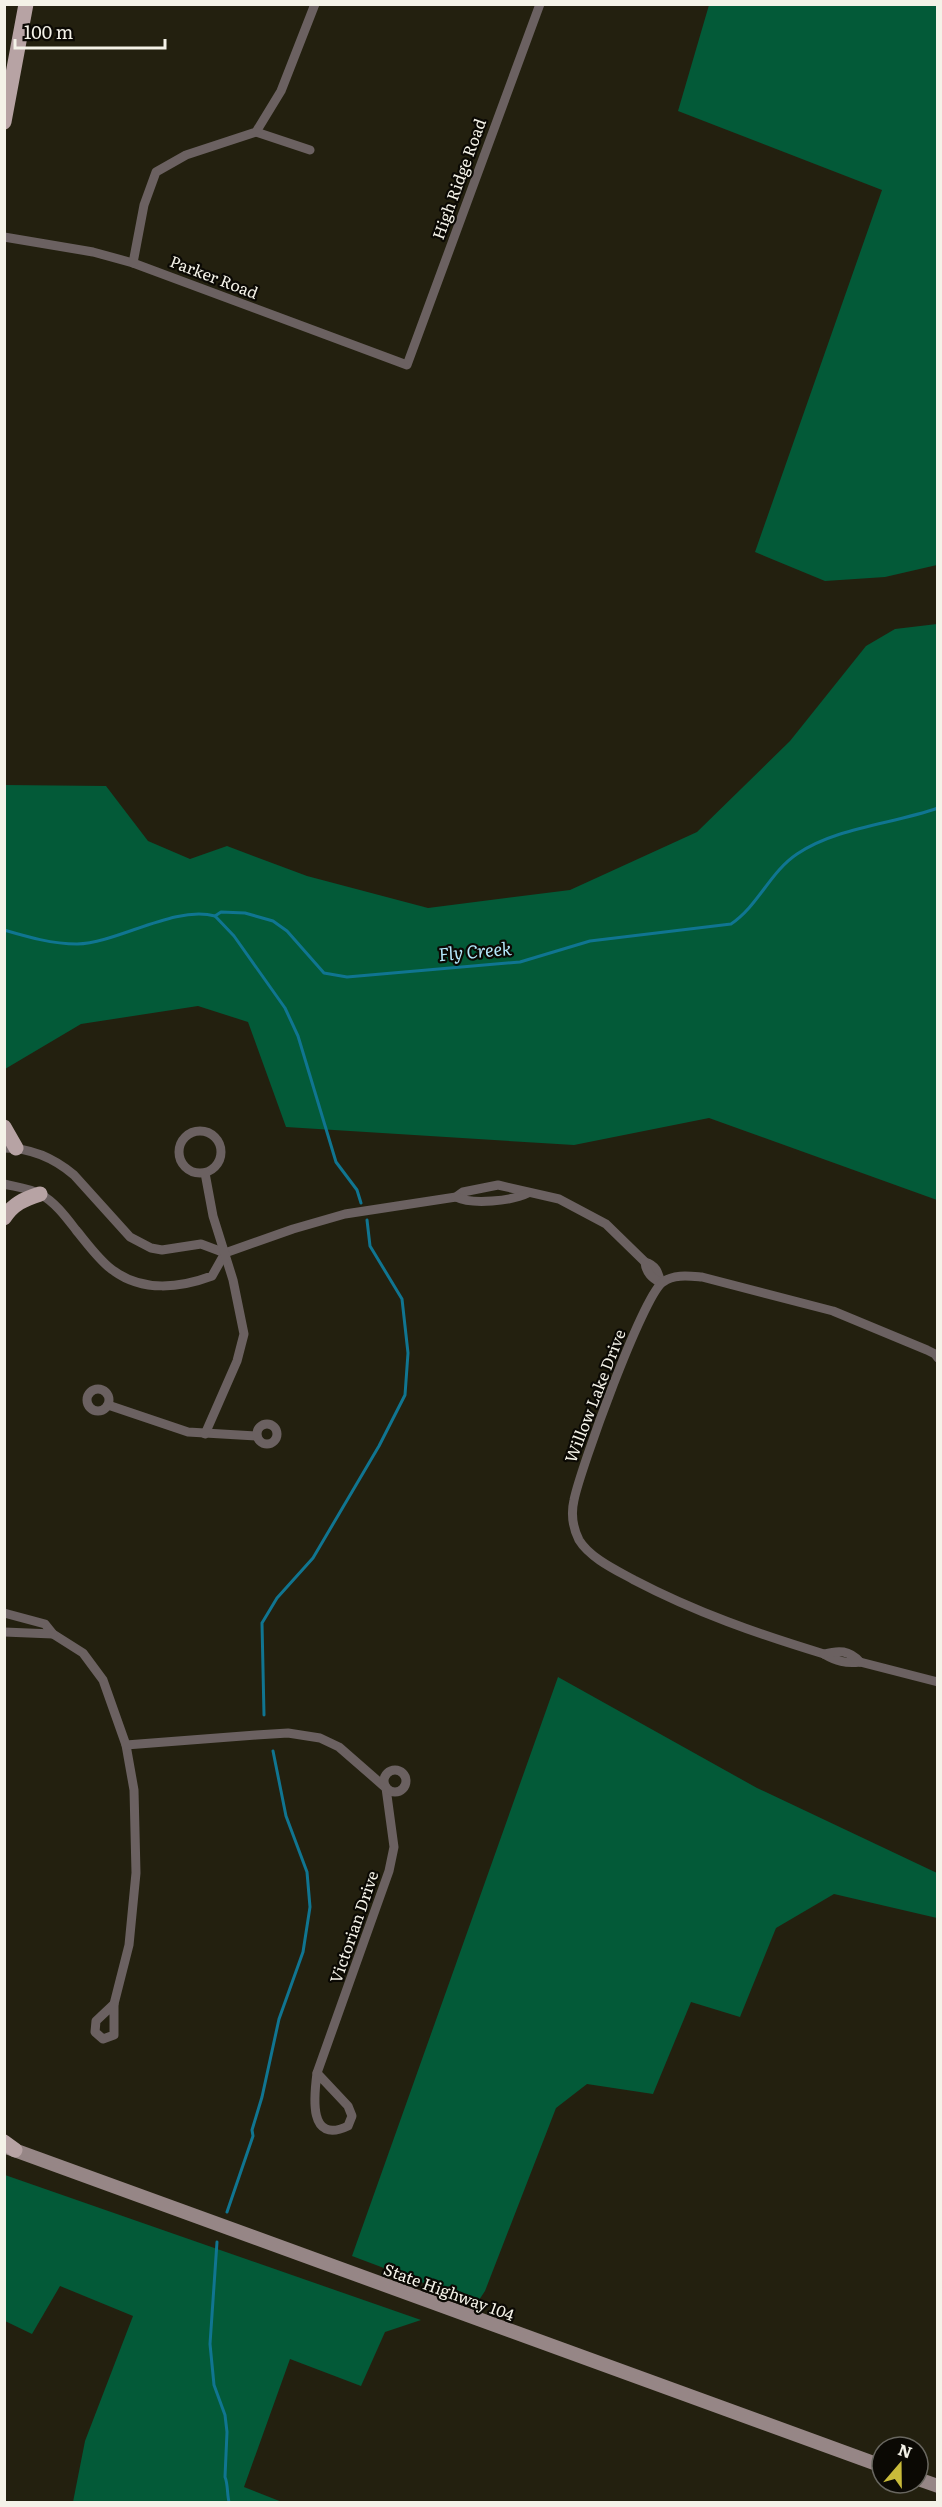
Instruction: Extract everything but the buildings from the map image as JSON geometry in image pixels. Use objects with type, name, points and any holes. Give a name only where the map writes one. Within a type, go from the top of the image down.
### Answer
[{"type":"main road","points":[[4,122],[26,4]]},
{"type":"main road","points":[[4,1127],[10,1148]]},
{"type":"main road","points":[[4,1218],[10,1208],[24,1199],[40,1194]]},
{"type":"main road","name":"State Highway 104","points":[[7,2147],[870,2462]]},
{"type":"street","points":[[256,132],[281,92],[315,4]]},
{"type":"street","name":"High Ridge Road","points":[[407,365],[540,4]]},
{"type":"street","points":[[133,263],[144,205],[156,172],[186,155],[256,132],[310,150]]},
{"type":"street","name":"Parker Road","points":[[4,237],[93,252],[133,263],[407,365]]},
{"type":"street","points":[[191,1132],[212,1134],[220,1145],[220,1159],[212,1170],[205,1173],[191,1172],[179,1156],[181,1142],[191,1132]]},
{"type":"street","points":[[10,1148],[33,1152],[63,1166],[74,1175],[130,1237],[162,1250],[201,1244],[225,1253],[293,1229],[345,1214],[456,1197],[463,1192],[498,1185],[511,1186],[528,1193],[559,1199],[606,1224],[645,1262],[658,1271],[661,1283],[681,1276],[702,1276],[783,1297],[833,1311],[937,1356]]},
{"type":"street","points":[[205,1173],[213,1215],[242,1314],[244,1334],[237,1361],[205,1434]]},
{"type":"street","points":[[4,1184],[28,1189],[51,1201],[112,1271],[130,1280],[151,1286],[172,1286],[195,1282],[212,1276],[225,1253]]},
{"type":"street","points":[[456,1197],[466,1202],[518,1198],[528,1193]]},
{"type":"street","name":"Willow Lake Drive","points":[[661,1283],[642,1315],[579,1482],[572,1517],[579,1540],[595,1556],[668,1597],[715,1618],[824,1654],[835,1651],[846,1652],[854,1655],[860,1662],[938,1682]]},
{"type":"street","points":[[108,1405],[188,1432],[257,1436]]},
{"type":"street","points":[[4,1613],[45,1624],[53,1634],[83,1653],[103,1680],[126,1745],[134,1790],[136,1873],[129,1945],[114,2004]]},
{"type":"street","points":[[4,1632],[53,1634]]},
{"type":"street","name":"Victorian Drive","points":[[126,1745],[278,1734],[320,1738],[339,1747],[386,1788],[394,1848],[390,1871],[317,2073],[313,2099],[314,2111],[319,2122],[327,2129],[338,2131],[348,2126],[352,2116],[348,2106],[317,2073]]},
{"type":"green space","points":[[709,5],[937,5],[937,565],[885,577],[825,581],[755,552],[882,190],[678,111]]},
{"type":"green space","points":[[937,624],[937,1200],[709,1118],[574,1145],[286,1127],[248,1022],[198,1006],[81,1024],[5,1069],[5,785],[106,786],[148,841],[190,859],[227,846],[307,876],[428,908],[570,890],[697,832],[790,741],[866,646],[895,629]]},
{"type":"green space","points":[[558,1677],[757,1788],[937,1873],[937,1918],[834,1894],[776,1928],[740,2017],[691,2002],[653,2094],[587,2084],[556,2108],[485,2291],[477,2303],[352,2256]]},
{"type":"green space","points":[[4,2175],[421,2320],[385,2332],[361,2386],[290,2359],[244,2487],[282,2502],[73,2502],[85,2441],[133,2316],[60,2286],[32,2334],[5,2321]]},
{"type":"waterway","name":"Fly Creek","points":[[4,930],[31,938],[77,944],[110,938],[182,916],[199,914],[215,916],[221,912],[245,913],[273,921],[287,931],[324,973],[347,977],[520,962],[590,941],[731,924],[749,908],[788,861],[813,845],[847,832],[938,808]]},
{"type":"waterway","points":[[215,916],[234,936],[285,1008],[298,1036],[336,1162],[357,1190],[361,1203]]},
{"type":"waterway","points":[[264,1715],[262,1623],[277,1598],[313,1558],[379,1446],[405,1395],[408,1353],[402,1299],[370,1246],[367,1220]]},
{"type":"waterway","points":[[227,2212],[253,2136],[252,2130],[262,2097],[279,2019],[303,1952],[310,1907],[307,1872],[286,1816],[273,1751]]},
{"type":"waterway","points":[[217,2242],[210,2344],[214,2385],[225,2415],[227,2432],[225,2477],[229,2502]]}]
